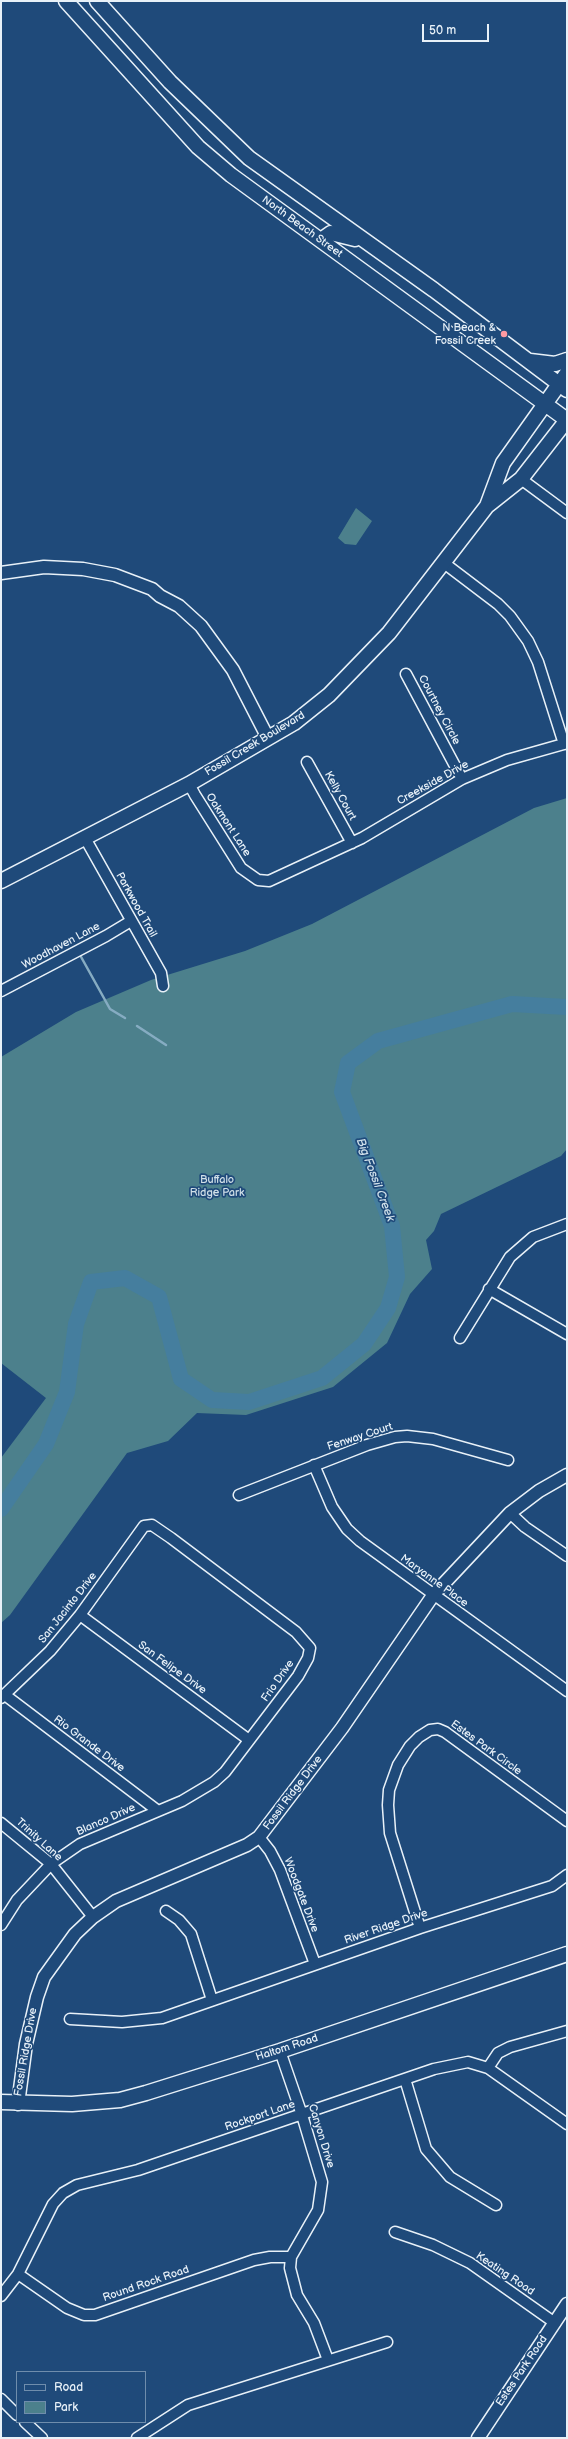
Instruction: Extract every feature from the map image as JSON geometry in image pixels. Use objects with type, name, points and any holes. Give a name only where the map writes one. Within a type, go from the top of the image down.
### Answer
[{"type":"main road","name":"North Beach Street","points":[[66,1],[198,147],[231,175],[567,420]]},
{"type":"main road","points":[[98,1],[170,82],[248,158],[527,360],[564,382]]},
{"type":"main road","points":[[321,240],[331,233],[361,239]]},
{"type":"main road","points":[[527,360],[545,364],[567,360]]},
{"type":"main road","name":"Fossil Creek Boulevard","points":[[487,506],[503,463],[545,404],[564,382]]},
{"type":"main road","name":"Fossil Creek Boulevard","points":[[1,881],[190,784],[300,719],[329,695],[356,669],[389,633],[487,506],[521,479],[567,420]]},
{"type":"main road","name":"Haltom Road","points":[[1,2102],[18,2104],[72,2104],[120,2100],[280,2051],[567,1954]]},
{"type":"street","points":[[521,479],[567,512]]},
{"type":"street","points":[[444,563],[498,604],[510,616],[528,641],[538,662],[566,744]]},
{"type":"street","points":[[1,574],[44,567],[83,569],[108,574],[152,589],[160,596],[179,606],[201,626],[233,670],[268,738]]},
{"type":"street","name":"Courtney Circle","points":[[406,674],[462,778]]},
{"type":"street","name":"Creekside Drive","points":[[316,860],[352,843],[462,778],[507,760],[566,744]]},
{"type":"street","name":"Kelly Court","points":[[307,762],[352,843]]},
{"type":"street","name":"Oakmont Lane","points":[[190,784],[195,795],[246,873],[258,880],[269,881],[316,860]]},
{"type":"street","name":"Parkwood Trail","points":[[85,838],[161,973],[163,986]]},
{"type":"street","name":"Woodhaven Lane","points":[[1,991],[106,936],[131,921]]},
{"type":"street","points":[[460,1338],[510,1257],[522,1245],[545,1232],[567,1224]]},
{"type":"street","points":[[489,1289],[567,1334]]},
{"type":"street","name":"Fenway Court","points":[[239,1495],[367,1445],[407,1436],[433,1439],[508,1460]]},
{"type":"street","name":"Maryanne Place","points":[[314,1465],[332,1507],[347,1529],[397,1569],[434,1594],[567,1691]]},
{"type":"street","name":"Fossil Ridge Drive","points":[[18,2104],[32,2012],[44,1977],[64,1948],[93,1917],[134,1892],[247,1845],[260,1837],[342,1728],[434,1594],[510,1513],[539,1491],[567,1475]]},
{"type":"street","points":[[510,1513],[525,1527],[567,1556]]},
{"type":"street","name":"Frio Drive","points":[[144,1526],[152,1525],[171,1538],[296,1632],[310,1648],[308,1658],[298,1676],[225,1772],[214,1782],[182,1801],[158,1811]]},
{"type":"street","name":"San Jacinto Drive","points":[[3,1696],[50,1651],[80,1615],[144,1526]]},
{"type":"street","name":"San Felipe Drive","points":[[80,1615],[249,1740]]},
{"type":"street","name":"Rio Grande Drive","points":[[3,1696],[158,1811]]},
{"type":"street","name":"Estes Park Circle","points":[[420,1928],[390,1834],[388,1804],[388,1790],[398,1765],[410,1746],[419,1737],[430,1730],[438,1729],[445,1732],[567,1821]]},
{"type":"street","name":"Blanco Drive","points":[[1,1925],[17,1900],[50,1864],[80,1844],[158,1811]]},
{"type":"street","name":"Trinity Lane","points":[[1,1823],[50,1864],[93,1917]]},
{"type":"street","name":"Woodgate Drive","points":[[260,1837],[277,1864],[315,1964]]},
{"type":"street","name":"River Ridge Drive","points":[[70,2019],[143,2021],[162,2018],[420,1928],[552,1886],[567,1875]]},
{"type":"street","points":[[166,1911],[179,1920],[191,1934],[212,2000]]},
{"type":"street","points":[[488,2068],[498,2053],[510,2047],[567,2031]]},
{"type":"street","name":"Canyon Drive","points":[[280,2051],[302,2114],[320,2173],[322,2192],[316,2214],[291,2257]]},
{"type":"street","name":"Rockport Lane","points":[[1,2296],[18,2274],[53,2204],[63,2193],[77,2184],[138,2170],[450,2064],[468,2062],[488,2068],[567,2124]]},
{"type":"street","points":[[405,2079],[426,2149],[450,2177],[496,2205]]},
{"type":"street","name":"Keating Road","points":[[394,2232],[433,2245],[470,2263],[554,2322]]},
{"type":"street","name":"Round Rock Road","points":[[18,2274],[67,2308],[84,2314],[95,2315],[254,2260],[270,2257],[291,2257]]},
{"type":"street","points":[[291,2257],[290,2268],[292,2282],[318,2330],[328,2360]]},
{"type":"street","name":"Estes Park Road","points":[[478,2438],[567,2304]]},
{"type":"street","points":[[137,2438],[188,2405],[387,2342]]},
{"type":"street","points":[[1,2399],[16,2414]]},
{"type":"street","points":[[25,2423],[42,2438]]},
{"type":"green space","points":[[356,508],[372,521],[356,545],[345,544],[338,538]]},
{"type":"green space","name":"Buffalo Ridge Park","points":[[567,798],[567,1149],[561,1156],[441,1214],[434,1231],[426,1240],[432,1269],[410,1294],[387,1343],[333,1387],[246,1415],[197,1413],[168,1441],[127,1453],[10,1615],[1,1623],[1,1458],[46,1398],[1,1363],[1,1057],[76,1012],[151,980],[245,951],[312,924],[534,808]]},
{"type":"waterway","points":[[80,955],[110,1009],[125,1018]]},
{"type":"waterway","name":"Big Fossil Creek","points":[[1,1509],[46,1444],[67,1392],[76,1324],[91,1282],[125,1278],[159,1297],[181,1379],[212,1400],[249,1402],[322,1378],[364,1344],[388,1308],[397,1277],[392,1226],[342,1092],[348,1063],[378,1041],[512,1004],[567,1007]]},
{"type":"waterway","points":[[137,1026],[166,1045]]},
{"type":"place","name":"N Beach & Fossil Creek","points":[[504,334]]}]
